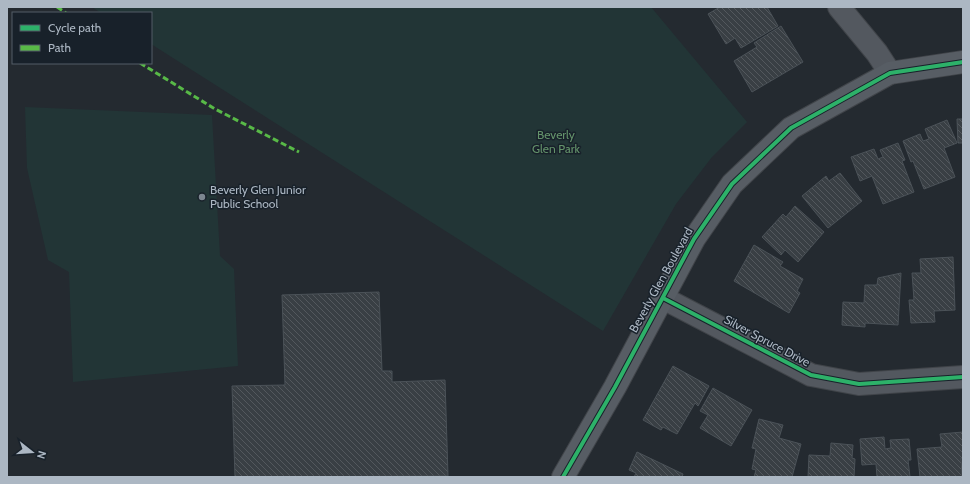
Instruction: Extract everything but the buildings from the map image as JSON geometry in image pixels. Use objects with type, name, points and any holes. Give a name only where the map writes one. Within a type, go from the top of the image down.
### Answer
[{"type":"street","points":[[840,7],[877,53],[890,73]]},
{"type":"street","name":"Beverly Glen Boulevard","points":[[563,477],[615,386],[694,239],[732,184],[791,128],[890,73],[949,62],[963,62]]},
{"type":"street","name":"Silver Spruce Drive","points":[[663,298],[811,375],[859,384],[963,377]]},
{"type":"green space","name":"Beverly Glen Park","points":[[92,7],[651,7],[747,122],[712,157],[676,204],[603,331],[152,45],[152,12],[100,12]]},
{"type":"green space","points":[[25,107],[212,115],[220,256],[234,269],[238,366],[73,382],[69,272],[48,260],[27,168]]},
{"type":"marked path","points":[[57,7],[64,12]]},
{"type":"marked path","points":[[142,64],[215,109],[299,152]]},
{"type":"cycle path","points":[[563,477],[615,387],[694,239],[732,184],[791,128],[890,73],[963,62]]},
{"type":"cycle path","points":[[663,298],[811,375],[859,384],[963,377]]},
{"type":"place","name":"Beverly Glen Junior Public School","points":[[202,197]]}]
